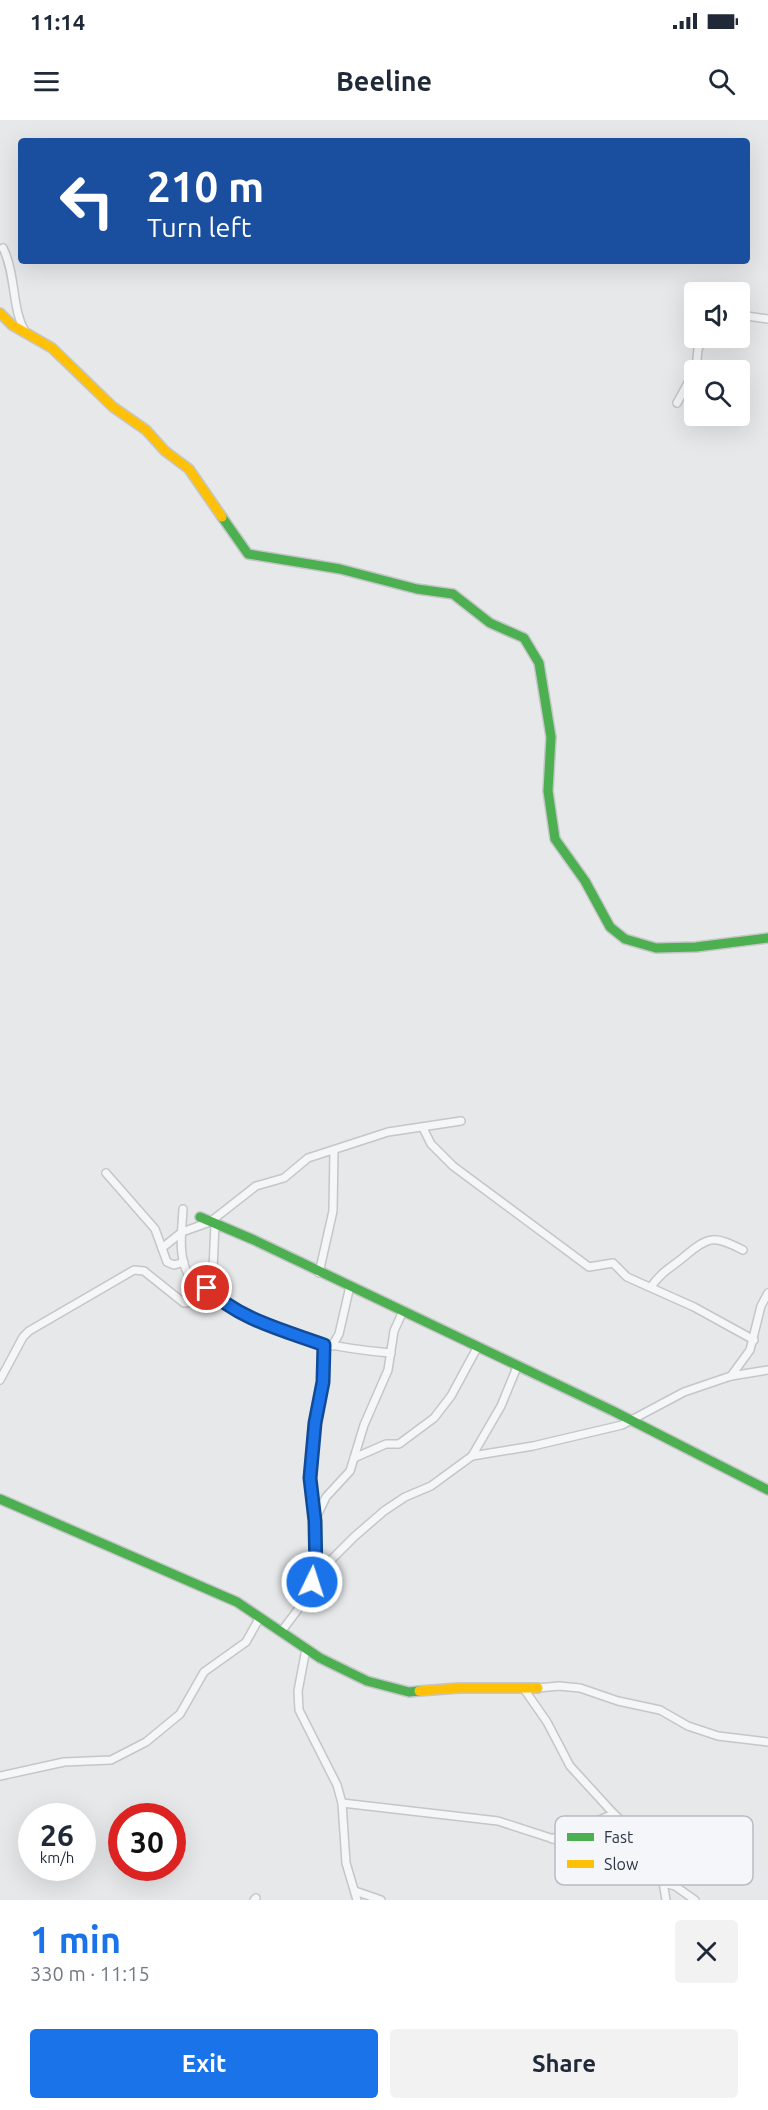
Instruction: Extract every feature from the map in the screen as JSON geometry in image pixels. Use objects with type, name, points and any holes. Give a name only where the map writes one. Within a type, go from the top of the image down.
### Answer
[{"type":"street","points":[[3,248],[11,266],[20,320],[25,331]]},
{"type":"street","points":[[0,313],[12,325],[25,331],[60,355],[112,407],[146,430],[165,451],[189,469],[248,554],[340,568],[417,589],[453,594],[490,623],[526,640],[538,663],[551,737],[548,791],[555,839],[585,881],[610,927],[618,935],[645,946],[668,948],[768,938]]},
{"type":"street","points":[[750,316],[768,319]]},
{"type":"street","points":[[677,403],[684,391]]},
{"type":"street","points":[[162,1248],[182,1232],[212,1223],[256,1186],[281,1179],[304,1160],[388,1132],[461,1120]]},
{"type":"street","points":[[423,1128],[431,1144],[449,1163],[546,1233],[579,1260],[592,1267],[613,1263],[627,1277],[754,1340]]},
{"type":"street","points":[[320,1273],[333,1211],[334,1149]]},
{"type":"street","points":[[106,1173],[150,1222],[170,1264],[184,1262]]},
{"type":"street","points":[[183,1209],[184,1262],[190,1277],[228,1307],[324,1345],[391,1353]]},
{"type":"street","points":[[200,1217],[254,1240],[403,1311],[768,1490]]},
{"type":"street","points":[[0,1380],[23,1337],[29,1331],[134,1270],[150,1275],[184,1303],[202,1301],[209,1291],[212,1223]]},
{"type":"street","points":[[651,1287],[667,1267],[706,1240],[720,1239],[743,1250]]},
{"type":"street","points":[[332,1346],[339,1334],[350,1286]]},
{"type":"street","points":[[731,1376],[750,1350],[761,1306],[768,1293]]},
{"type":"street","points":[[315,1521],[326,1497],[350,1471],[364,1425],[388,1370],[394,1331],[403,1311]]},
{"type":"street","points":[[316,1574],[315,1521],[310,1478],[315,1423],[323,1382],[324,1345]]},
{"type":"street","points":[[354,1458],[386,1444],[399,1444],[434,1418],[451,1396],[477,1348]]},
{"type":"street","points":[[281,1632],[299,1608],[316,1574],[384,1511],[405,1497],[431,1486],[472,1456],[501,1406],[517,1367]]},
{"type":"street","points":[[472,1456],[533,1446],[630,1421],[684,1392],[731,1376],[768,1370]]},
{"type":"street","points":[[0,1499],[237,1602],[306,1649],[345,1672],[398,1690],[421,1692],[459,1688],[524,1689],[559,1686],[580,1688],[618,1701],[660,1710],[688,1726],[718,1736],[768,1742]]},
{"type":"street","points":[[0,1776],[64,1762],[111,1760],[146,1742],[180,1714],[202,1674],[246,1642],[260,1617]]},
{"type":"street","points":[[306,1649],[298,1691],[299,1710],[337,1785],[342,1803],[346,1863],[357,1900]]},
{"type":"street","points":[[524,1689],[547,1722],[567,1761],[614,1814],[609,1816]]},
{"type":"street","points":[[342,1803],[498,1821],[555,1840]]},
{"type":"street","points":[[664,1885],[666,1900]]},
{"type":"street","points":[[673,1885],[695,1900]]},
{"type":"street","points":[[355,1891],[374,1895],[381,1900]]},
{"type":"traffic: fast","points":[[222,517],[248,554],[340,569],[417,589],[453,594],[490,623],[524,638],[539,663],[551,737],[548,791],[555,839],[585,881],[610,927],[625,939],[656,948],[696,947],[768,938]]},
{"type":"traffic: fast","points":[[200,1217],[254,1240],[613,1411],[768,1490]]},
{"type":"traffic: fast","points":[[0,1499],[237,1602],[320,1658],[367,1681],[409,1692],[419,1691]]},
{"type":"traffic: slow","points":[[0,313],[12,325],[52,348],[113,407],[146,430],[165,451],[189,469],[222,517]]},
{"type":"traffic: slow","points":[[419,1691],[459,1688],[538,1688]]},
{"type":"route","points":[[207,1288],[220,1301],[236,1311],[324,1345],[324,1376],[315,1423],[310,1478],[315,1521],[316,1574],[312,1582]]}]
